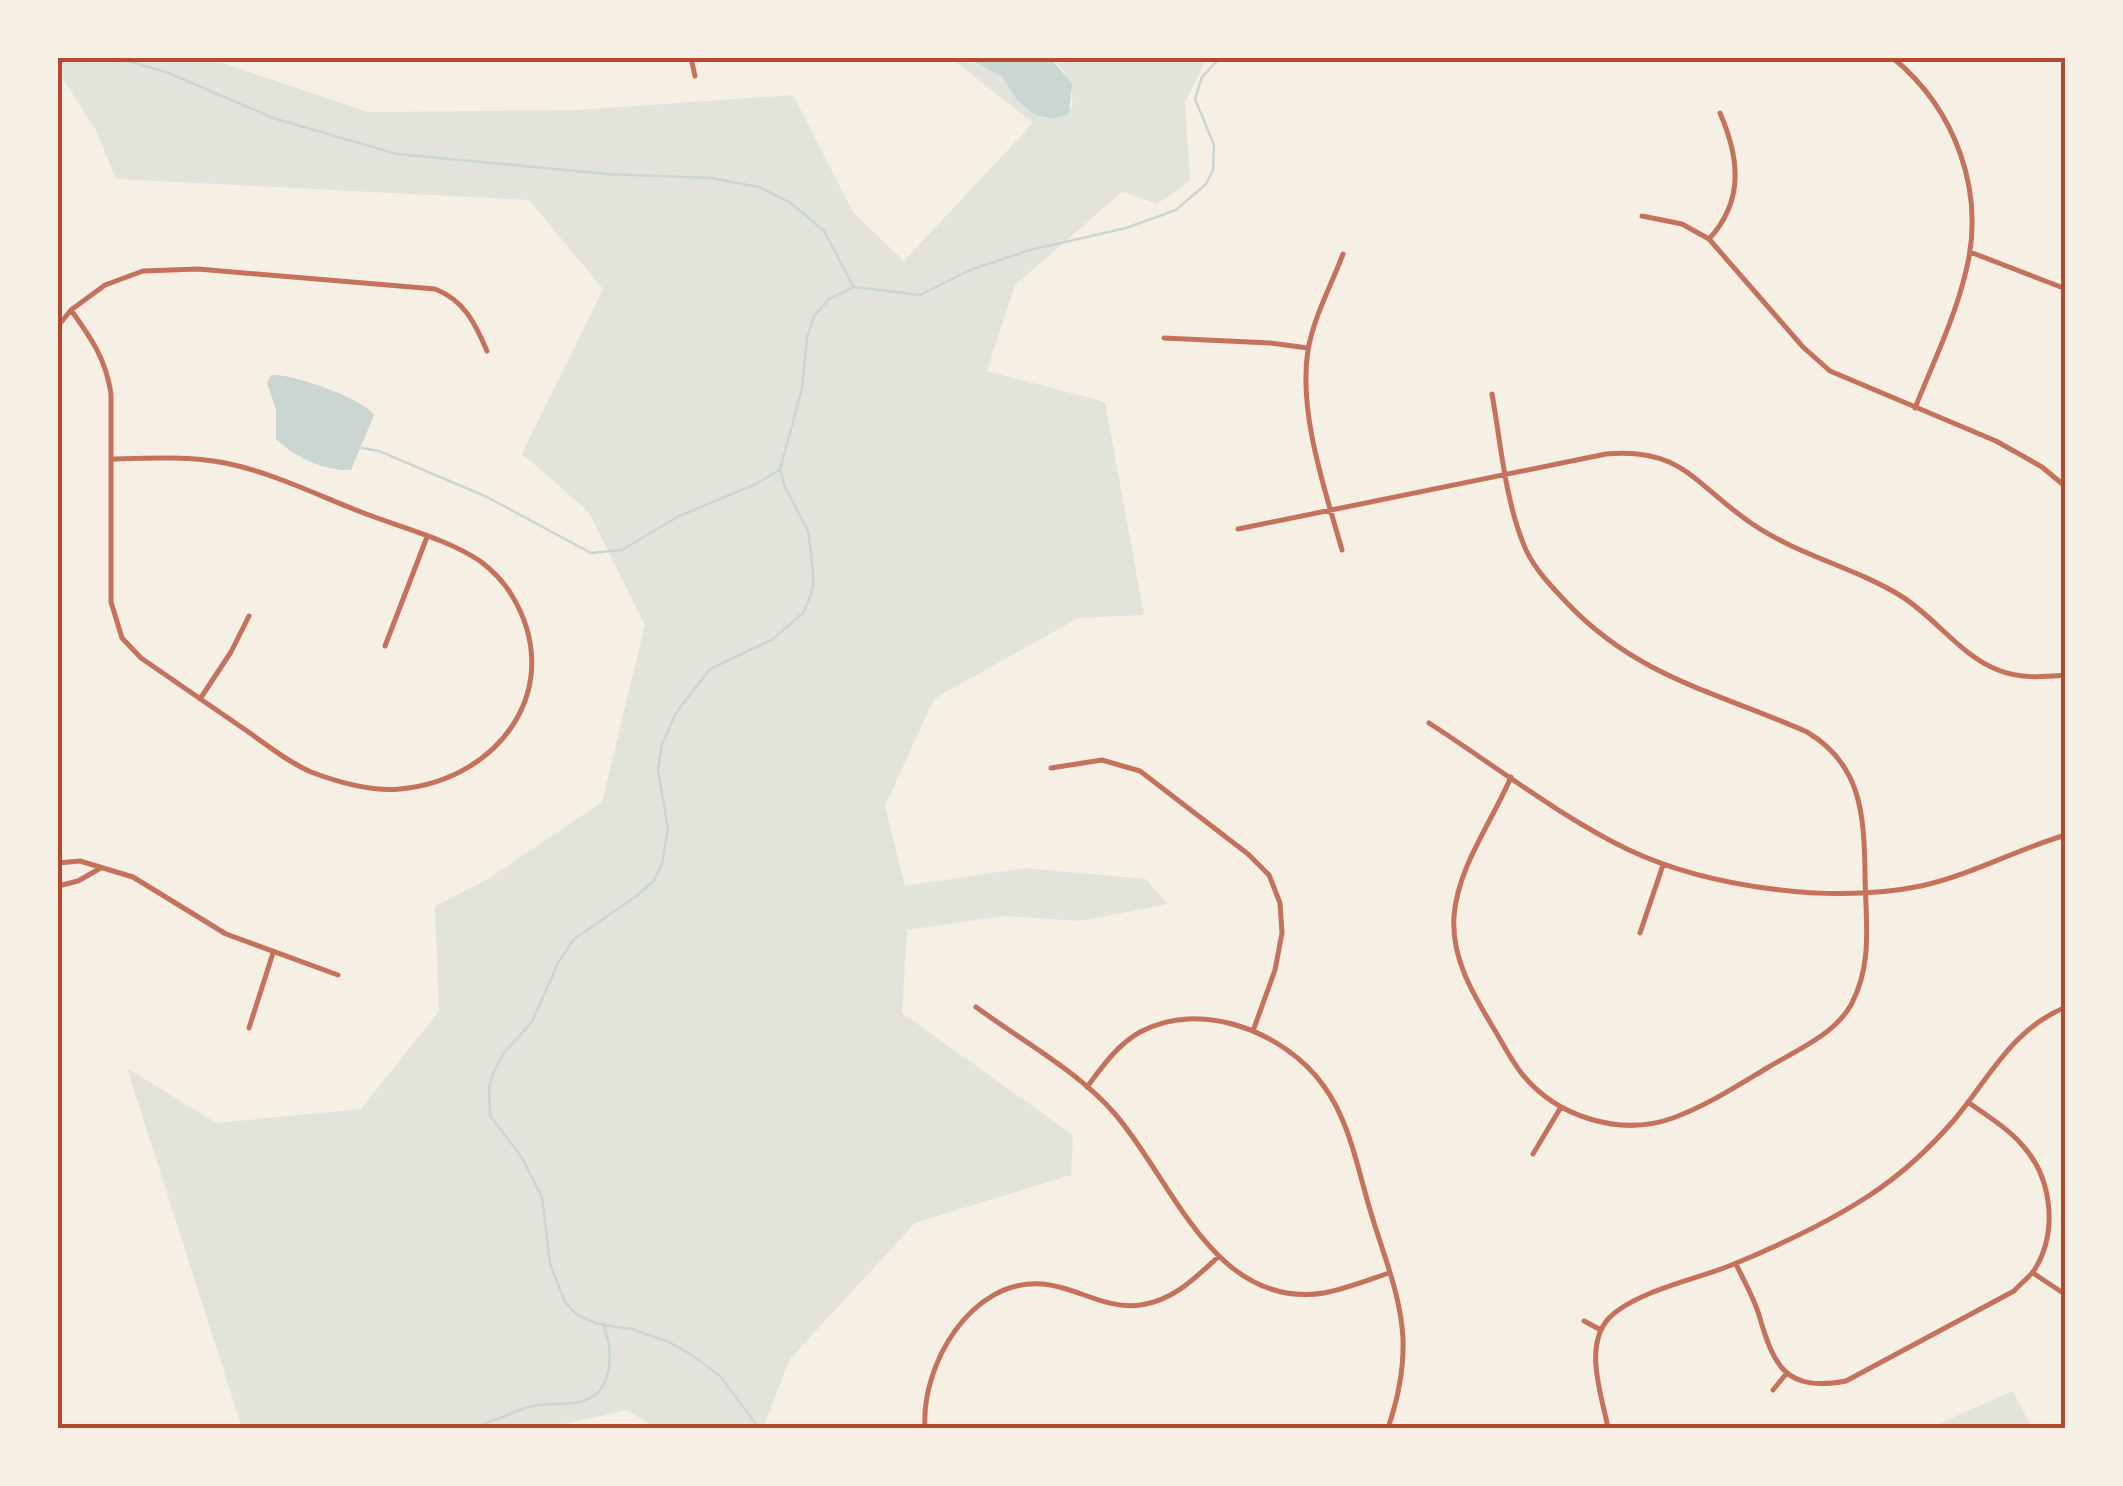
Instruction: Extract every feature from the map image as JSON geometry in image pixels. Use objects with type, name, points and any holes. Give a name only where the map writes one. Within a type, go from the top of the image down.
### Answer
[{"type":"street","points":[[691,58],[695,76]]},
{"type":"street","points":[[1893,58],[1931,95],[1957,142],[1971,203],[1970,252],[1956,304],[1915,408]]},
{"type":"street","points":[[1710,239],[1727,213],[1737,174],[1732,144],[1720,113]]},
{"type":"street","points":[[1642,216],[1682,224],[1710,239],[1820,364],[1850,382],[2027,457],[2066,487]]},
{"type":"street","points":[[1970,252],[2066,289]]},
{"type":"street","points":[[1342,550],[1309,414],[1306,376],[1308,348],[1320,307],[1343,254]]},
{"type":"street","points":[[58,326],[71,310],[105,285],[142,271],[198,269],[406,284],[451,295],[473,319],[487,351]]},
{"type":"street","points":[[58,314],[71,310]]},
{"type":"street","points":[[71,310],[107,367],[111,394],[111,459],[111,602],[122,638],[140,658],[310,771],[395,790],[451,777],[472,767],[514,727],[531,674],[527,628],[498,577],[470,556],[228,464],[189,458],[111,459]]},
{"type":"street","points":[[1164,338],[1308,348]]},
{"type":"street","points":[[1492,394],[1520,532],[1537,569],[1585,622],[1609,642],[1664,675],[1807,732],[1831,750],[1849,776],[1863,816],[1868,941],[1865,970],[1846,1012],[1810,1042],[1721,1095],[1670,1119],[1651,1124],[1614,1124],[1561,1107],[1522,1074],[1497,1034],[1461,968],[1454,930],[1463,875],[1512,776]]},
{"type":"street","points":[[1238,529],[1506,474],[1642,452],[1692,474],[1754,525],[1900,596],[1996,670],[2023,677],[2066,675]]},
{"type":"street","points":[[385,646],[427,537]]},
{"type":"street","points":[[200,699],[249,616]]},
{"type":"street","points":[[1429,723],[1606,837],[1663,864],[1798,893],[1904,888],[1941,880],[2066,835]]},
{"type":"street","points":[[1051,768],[1092,760],[1140,771],[1248,854],[1269,875],[1280,903],[1282,933],[1275,970],[1253,1031]]},
{"type":"street","points":[[58,863],[80,861],[133,877],[226,934],[338,975]]},
{"type":"street","points":[[1640,933],[1663,864]]},
{"type":"street","points":[[58,886],[100,869]]},
{"type":"street","points":[[248,1028],[272,953]]},
{"type":"street","points":[[1608,1428],[1597,1369],[1601,1330],[1614,1314],[1645,1297],[1736,1264],[1872,1194],[1922,1155],[2009,1046],[2036,1022],[2066,1007]]},
{"type":"street","points":[[976,1008],[1086,1086],[1128,1130],[1218,1256],[1255,1283],[1302,1294],[1341,1289],[1390,1273]]},
{"type":"street","points":[[1086,1086],[1124,1044],[1160,1024],[1192,1020],[1253,1031],[1306,1066],[1337,1107],[1390,1273],[1400,1317],[1403,1356],[1398,1396],[1388,1428]]},
{"type":"street","points":[[1736,1264],[1756,1304],[1775,1362],[1786,1374],[1817,1384],[1846,1380],[2014,1291],[2033,1272],[2049,1227],[2042,1176],[2020,1143],[1968,1102]]},
{"type":"street","points":[[1533,1154],[1561,1107]]},
{"type":"street","points":[[924,1428],[926,1394],[940,1358],[970,1312],[994,1294],[1012,1286],[1041,1284],[1114,1305],[1144,1304],[1180,1290],[1218,1256]]},
{"type":"street","points":[[2033,1272],[2066,1296]]},
{"type":"street","points":[[1584,1321],[1601,1330]]},
{"type":"street","points":[[1774,1390],[1786,1374]]},
{"type":"shaded area","points":[[58,58],[209,58],[367,112],[577,110],[793,95],[853,212],[904,261],[1033,123],[951,58],[993,72],[1029,110],[1052,119],[1072,108],[1072,100],[1065,74],[1050,58],[1207,58],[1185,102],[1190,181],[1157,204],[1122,192],[1015,285],[987,371],[1105,402],[1144,615],[1078,618],[934,699],[885,806],[905,886],[1024,868],[1146,879],[1168,904],[1080,921],[1004,916],[907,930],[902,1013],[1073,1135],[1071,1175],[915,1223],[790,1359],[763,1428],[656,1428],[627,1410],[545,1428],[242,1428],[127,1068],[216,1123],[361,1109],[439,1011],[435,906],[488,879],[602,802],[645,625],[589,512],[522,454],[603,289],[529,200],[116,179],[97,132],[58,71]]},
{"type":"shaded area","points":[[967,58],[1050,58],[1072,83],[1069,114],[1052,119],[1035,115],[1017,100],[1002,77]]},
{"type":"shaded area","points":[[271,375],[326,388],[356,401],[374,415],[351,470],[311,462],[276,439],[276,409],[267,383]]},
{"type":"shaded area","points":[[2013,1391],[2032,1428],[1929,1428]]},
{"type":"waterway","points":[[116,58],[166,72],[273,118],[397,154],[607,174],[710,178],[759,187],[791,203],[824,231],[853,286]]},
{"type":"waterway","points":[[759,1428],[720,1376],[692,1355],[632,1329],[598,1324],[576,1314],[565,1302],[550,1264],[542,1197],[521,1156],[490,1116],[489,1087],[494,1071],[503,1054],[532,1022],[558,963],[574,939],[654,880],[662,864],[668,829],[658,770],[662,744],[676,713],[710,669],[773,639],[803,613],[808,602],[813,588],[808,531],[780,470],[802,388],[807,338],[814,316],[829,299],[854,287],[920,295],[970,270],[1030,250],[1126,228],[1176,210],[1206,184],[1213,170],[1214,145],[1195,99],[1202,77],[1220,58]]},
{"type":"waterway","points":[[362,448],[379,451],[487,497],[591,553],[622,550],[679,516],[756,484],[779,470]]},
{"type":"waterway","points":[[459,1428],[533,1406],[573,1403],[591,1397],[600,1390],[609,1370],[609,1346],[603,1324]]}]
